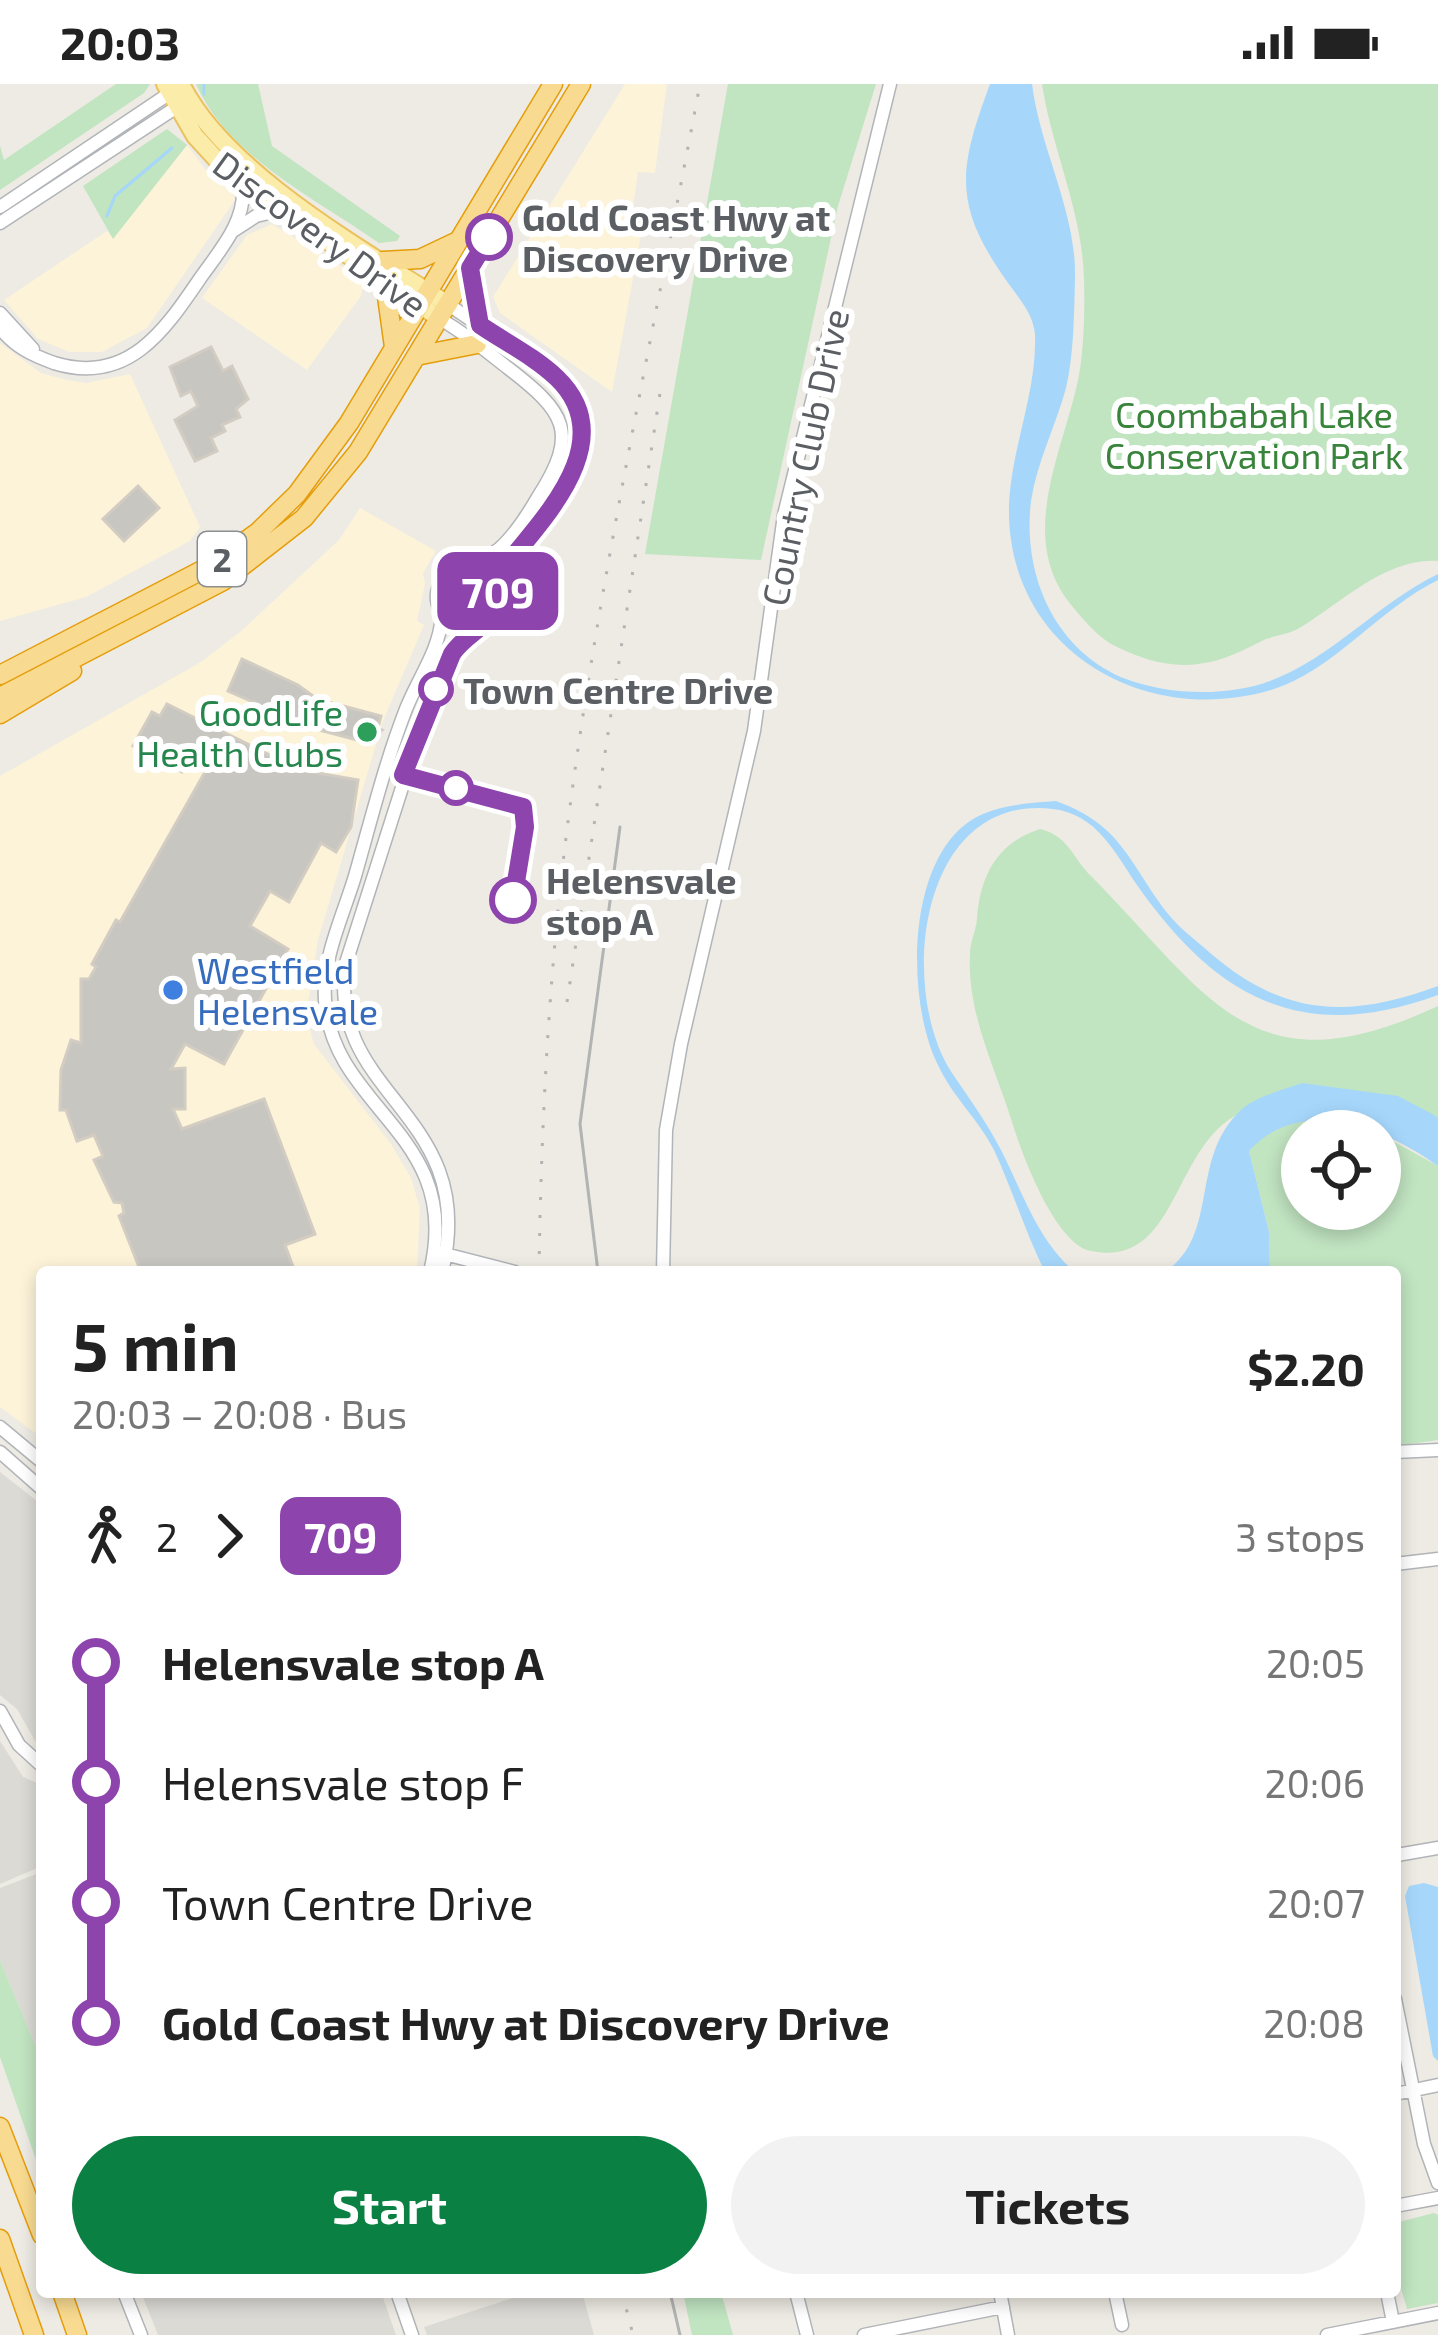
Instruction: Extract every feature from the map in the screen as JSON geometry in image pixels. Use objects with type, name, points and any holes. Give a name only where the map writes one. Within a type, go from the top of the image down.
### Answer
[{"type":"highway","name":"2","points":[[0,675],[210,566],[258,532],[316,472],[553,84]]},
{"type":"highway","name":"2","points":[[0,697],[223,581],[285,536],[343,474],[580,84]]},
{"type":"highway","points":[[383,261],[420,260],[458,241]]},
{"type":"highway","points":[[416,356],[479,334],[470,268]]},
{"type":"highway","points":[[385,282],[394,347]]},
{"type":"highway","points":[[0,663],[55,646]]},
{"type":"highway","points":[[0,714],[71,673],[85,653]]},
{"type":"highway","points":[[0,2127],[36,2220]]},
{"type":"highway","points":[[0,2239],[34,2335]]},
{"type":"highway","points":[[64,2298],[77,2335]]},
{"type":"main road","name":"Discovery Drive","points":[[177,92],[204,149],[244,185],[385,282],[423,298]]},
{"type":"main road","name":"Discovery Drive","points":[[177,92],[233,156],[383,261],[423,298]]},
{"type":"main road","points":[[423,298],[444,312]]},
{"type":"street","name":"Country Club Drive","points":[[666,1266],[666,1130],[681,1044],[754,730],[784,515],[890,84]]},
{"type":"street","points":[[0,207],[177,92]]},
{"type":"street","points":[[0,223],[177,92]]},
{"type":"street","points":[[0,328],[12,343],[48,361],[92,368],[138,354],[162,333],[233,231],[244,201],[244,185]]},
{"type":"street","points":[[233,231],[256,216],[280,210]]},
{"type":"street","points":[[434,1266],[452,1221],[440,1168],[418,1126],[363,1059],[347,1025],[343,995],[349,951],[403,775],[452,654],[493,614],[511,560],[539,529],[576,469],[582,432],[572,399],[557,378],[444,312]]},
{"type":"street","points":[[0,313],[48,361]]},
{"type":"street","points":[[479,334],[547,399],[563,433],[558,465],[520,526],[482,571]]},
{"type":"street","points":[[442,1266],[428,1178],[399,1129],[345,1062],[327,1014],[328,966],[408,704],[438,646],[441,583],[456,568],[482,571],[498,592]]},
{"type":"street","points":[[442,616],[454,626],[476,627]]},
{"type":"street","points":[[385,771],[403,775]]},
{"type":"street","points":[[441,1254],[490,1266]]},
{"type":"street","points":[[3,1432],[36,1446]]},
{"type":"street","points":[[3,1432],[36,1457]]},
{"type":"street","points":[[1401,1452],[1438,1450]]},
{"type":"street","points":[[0,1452],[36,1484]]},
{"type":"street","points":[[1401,1563],[1438,1559]]},
{"type":"street","points":[[0,1711],[36,1760]]},
{"type":"street","points":[[1401,1853],[1438,1848]]},
{"type":"street","points":[[1401,2029],[1438,2183]]},
{"type":"street","points":[[1401,2093],[1438,2085]]},
{"type":"street","points":[[1401,2205],[1438,2198]]},
{"type":"street","points":[[126,2298],[141,2335]]},
{"type":"street","points":[[399,2298],[412,2335]]},
{"type":"street","points":[[798,2298],[807,2335]]},
{"type":"street","points":[[1116,2298],[1122,2324]]},
{"type":"street","points":[[1388,2298],[1393,2322]]},
{"type":"street","points":[[864,2335],[1001,2300],[1008,2335]]},
{"type":"street","points":[[1327,2335],[1438,2313]]},
{"type":"shaded area","points":[[625,84],[667,84],[655,173],[638,172],[630,227],[642,230],[612,392],[500,313],[493,297]]},
{"type":"shaded area","points":[[187,145],[206,170],[231,189],[235,200],[147,328],[102,352],[69,352],[38,339],[4,300],[107,231],[113,238]]},
{"type":"shaded area","points":[[272,224],[348,270],[363,286],[361,296],[307,370],[202,298],[247,235]]},
{"type":"shaded area","points":[[0,343],[41,373],[67,380],[86,383],[130,374],[200,527],[190,541],[86,597],[0,621]]},
{"type":"shaded area","name":"Westfield Helensvale","points":[[360,508],[436,551],[423,573],[417,621],[424,625],[383,721],[318,940],[306,1016],[314,1044],[391,1144],[411,1178],[420,1208],[417,1266],[36,1266],[36,1434],[0,1407],[0,776],[201,662],[339,540]]},
{"type":"shaded area","points":[[0,1472],[36,1500],[36,1742],[17,1709],[0,1695]]},
{"type":"shaded area","points":[[0,1741],[23,1777],[36,1782],[36,1869],[0,1884]]},
{"type":"shaded area","points":[[36,1874],[36,2047],[0,1960],[0,1888]]},
{"type":"shaded area","points":[[143,2298],[383,2298],[396,2335],[158,2335]]},
{"type":"shaded area","points":[[513,2298],[584,2298],[594,2335],[427,2335],[424,2327]]},
{"type":"green space","points":[[116,84],[150,84],[144,93],[0,190],[0,146],[4,160]]},
{"type":"green space","points":[[196,84],[258,84],[272,146],[400,236],[397,241],[379,243],[251,155],[210,110]]},
{"type":"green space","points":[[728,84],[876,84],[838,206],[761,560],[645,554]]},
{"type":"green space","name":"Coombabah Lake Conservation Park","points":[[1042,84],[1438,84],[1438,561],[1382,574],[1297,629],[1198,664],[1164,663],[1121,649],[1100,636],[1072,606],[1047,555],[1045,527],[1053,472],[1079,377],[1084,280],[1073,206]]},
{"type":"green space","points":[[167,129],[187,145],[113,239],[83,186]]},
{"type":"green space","points":[[1040,829],[1064,842],[1170,960],[1240,1020],[1278,1035],[1322,1040],[1375,1030],[1438,1006],[1438,1134],[1401,1126],[1401,1110],[1281,1110],[1281,1116],[1240,1113],[1217,1129],[1200,1151],[1158,1224],[1141,1242],[1120,1252],[1091,1251],[1078,1245],[1053,1216],[1023,1155],[984,1040],[970,976],[971,945],[987,875],[1002,852]]},
{"type":"green space","points":[[1281,1126],[1281,1230],[1401,1230],[1401,1146],[1438,1166],[1438,1440],[1401,1445],[1401,1266],[1270,1266],[1269,1232],[1249,1151],[1266,1132]]},
{"type":"green space","points":[[0,1960],[36,2047],[36,2160],[0,2057]]},
{"type":"green space","points":[[1438,2215],[1438,2303],[1407,2309],[1401,2288],[1401,2221]]},
{"type":"green space","points":[[684,2298],[723,2298],[733,2335],[692,2335]]},
{"type":"water","points":[[990,84],[1032,84],[1074,254],[1069,375],[1031,501],[1032,556],[1049,607],[1080,650],[1126,679],[1160,688],[1217,692],[1253,686],[1293,671],[1438,574],[1438,580],[1293,681],[1223,699],[1175,697],[1131,686],[1091,666],[1057,637],[1031,600],[1014,556],[1009,506],[1035,357],[1034,327],[976,229],[966,185],[972,139]]},
{"type":"water","points":[[1056,801],[1097,822],[1123,848],[1178,925],[1264,989],[1318,1006],[1346,1007],[1438,986],[1438,995],[1345,1015],[1304,1012],[1266,1002],[1232,983],[1167,925],[1112,848],[1082,818],[1053,809],[1008,812],[973,832],[948,863],[932,903],[924,948],[926,994],[935,1037],[952,1073],[996,1140],[1041,1231],[1069,1266],[1042,1266],[994,1150],[938,1065],[920,1003],[919,928],[938,858],[957,832],[983,814]]},
{"type":"water","points":[[1302,1083],[1398,1096],[1438,1118],[1438,1166],[1401,1143],[1401,1110],[1281,1110],[1281,1129],[1249,1151],[1269,1232],[1270,1266],[1171,1266],[1193,1237],[1215,1150],[1225,1129],[1248,1104]]},
{"type":"water","points":[[1409,1886],[1438,1887],[1438,2061],[1433,2056],[1405,1896]]},
{"type":"building","points":[[211,347],[223,371],[232,366],[248,399],[236,409],[240,417],[222,425],[225,431],[211,438],[217,451],[195,461],[175,420],[198,406],[191,391],[181,396],[170,367]]},
{"type":"building","points":[[138,486],[159,508],[124,541],[103,519]]},
{"type":"building","points":[[242,659],[317,699],[381,716],[378,728],[382,730],[365,742],[312,728],[228,691]]},
{"type":"building","name":"Westfield Helensvale","points":[[167,704],[300,770],[358,780],[351,827],[336,852],[321,843],[289,902],[270,891],[250,926],[288,949],[224,1064],[185,1044],[171,1069],[185,1068],[185,1109],[173,1109],[182,1129],[264,1099],[315,1234],[285,1245],[293,1266],[139,1266],[119,1216],[124,1213],[122,1203],[114,1202],[94,1160],[103,1156],[94,1135],[77,1141],[66,1110],[60,1110],[61,1070],[71,1040],[81,1043],[81,979],[89,979],[116,920],[120,922],[209,765],[191,755],[182,772],[133,746],[152,712],[160,716]]},
{"type":"waterway","points":[[204,84],[204,94]]},
{"type":"waterway","points":[[107,216],[115,196],[172,148]]},
{"type":"tram line","points":[[597,1266],[580,1124],[620,827]]},
{"type":"tram line","points":[[671,2298],[680,2335]]},
{"type":"railway","points":[[539,1266],[550,1010],[577,757],[608,564],[700,84]]},
{"type":"railway","points":[[567,1002],[662,380]]},
{"type":"railway","points":[[624,2298],[633,2335]]},
{"type":"bus line","name":"709","points":[[489,237],[470,268],[480,325],[565,388],[578,410],[581,453],[571,479],[539,529],[511,560],[493,614],[464,636],[452,654],[403,775],[523,807],[525,827],[513,900]]},
{"type":"place","name":"Gold Coast Hwy at Discovery Drive","points":[[489,237]]},
{"type":"place","name":"Town Centre Drive","points":[[436,689]]},
{"type":"place","name":"GoodLife Health Clubs","points":[[367,732]]},
{"type":"place","name":"Helensvale stop A","points":[[513,900]]},
{"type":"place","name":"Westfield Helensvale","points":[[173,990]]}]
